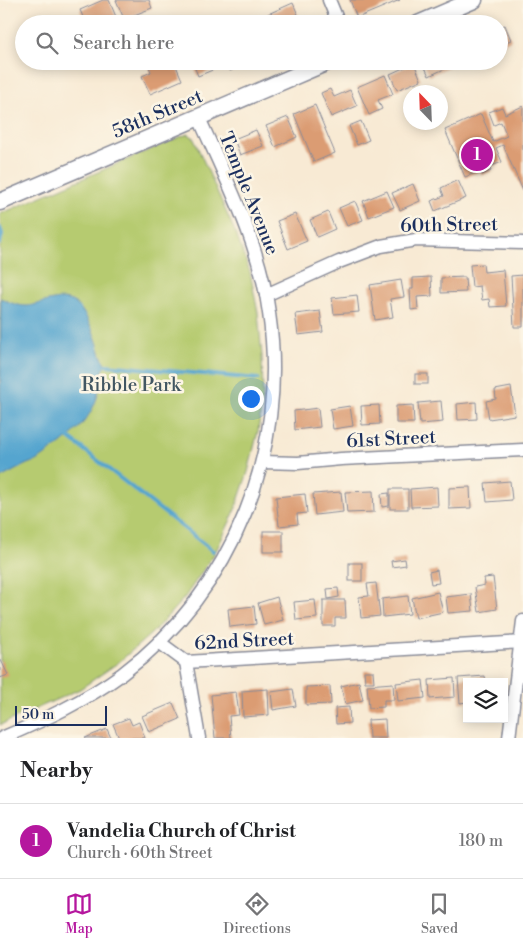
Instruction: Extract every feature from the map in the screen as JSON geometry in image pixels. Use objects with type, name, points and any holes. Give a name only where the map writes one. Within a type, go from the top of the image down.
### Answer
[{"type":"street","points":[[329,0],[335,15]]},
{"type":"street","points":[[439,15],[474,0]]},
{"type":"street","name":"58th Street","points":[[0,202],[309,70]]},
{"type":"street","name":"Temple Avenue","points":[[159,642],[209,582],[239,527],[251,498],[262,462],[271,414],[274,374],[273,343],[266,295],[255,251],[242,215],[199,118]]},
{"type":"street","name":"60th Street","points":[[266,295],[339,262],[381,246],[416,240],[523,242]]},
{"type":"street","name":"61st Street","points":[[262,462],[298,463],[341,459],[523,450]]},
{"type":"street","points":[[509,738],[523,622]]},
{"type":"street","points":[[2,738],[69,707],[96,691],[122,673],[159,642]]},
{"type":"street","name":"62nd Street","points":[[159,642],[186,662],[522,642]]},
{"type":"street","points":[[186,662],[199,738]]},
{"type":"green space","name":"Ribble Park","points":[[188,134],[193,137],[236,234],[250,272],[258,313],[263,396],[258,431],[248,472],[234,513],[215,553],[185,597],[153,632],[119,662],[80,689],[0,725],[0,214]]},
{"type":"water","points":[[1,298],[13,304],[24,306],[63,299],[75,303],[89,322],[106,365],[95,403],[78,429],[37,461],[0,478]]},
{"type":"building","points":[[103,0],[109,0],[115,15],[82,15],[80,10]]},
{"type":"building","points":[[116,0],[149,0],[152,8],[134,15],[122,15]]},
{"type":"building","points":[[350,0],[400,0],[364,15],[356,15]]},
{"type":"building","points":[[293,3],[298,15],[268,15]]},
{"type":"building","points":[[150,70],[178,70],[182,80],[150,94],[142,76],[151,72]]},
{"type":"building","points":[[196,70],[212,70],[198,76]]},
{"type":"building","points":[[399,70],[417,70],[421,80],[409,85],[403,85],[403,88],[397,90],[390,74]]},
{"type":"building","points":[[426,70],[442,70],[429,76]]},
{"type":"building","points":[[385,75],[393,94],[378,100],[382,109],[369,115],[357,87]]},
{"type":"building","points":[[330,89],[334,97],[350,90],[357,106],[331,117],[321,93]]},
{"type":"building","points":[[315,105],[335,153],[314,162],[294,114]]},
{"type":"building","points":[[523,106],[523,191],[503,145],[496,148],[502,162],[489,167],[491,171],[482,175],[480,171],[465,177],[445,130],[481,114],[493,142],[507,136],[501,122],[494,125],[489,112],[502,107],[505,114]]},
{"type":"building","points":[[288,117],[297,137],[275,147],[266,126]]},
{"type":"building","points":[[361,121],[369,140],[357,145],[349,126]]},
{"type":"building","points":[[256,130],[263,146],[240,155],[234,139]]},
{"type":"building","points":[[458,180],[466,198],[435,211],[431,201],[444,196],[441,188]]},
{"type":"building","points":[[413,184],[420,201],[400,210],[392,193]]},
{"type":"building","points":[[387,191],[394,207],[369,217],[363,201]]},
{"type":"building","points":[[355,201],[363,220],[347,226],[339,208]]},
{"type":"building","points":[[328,212],[335,229],[317,237],[310,220]]},
{"type":"building","points":[[295,214],[307,241],[288,249],[277,221]]},
{"type":"building","points":[[483,264],[484,272],[503,270],[506,306],[490,307],[489,299],[482,300],[480,286],[472,287],[470,265]]},
{"type":"building","points":[[523,275],[523,327],[514,327],[511,276]]},
{"type":"building","points":[[431,277],[432,296],[417,297],[418,309],[411,310],[410,289],[413,289],[413,278]]},
{"type":"building","points":[[465,277],[466,292],[441,293],[441,278]]},
{"type":"building","points":[[401,280],[404,297],[390,299],[393,317],[375,320],[370,285]]},
{"type":"building","points":[[357,295],[359,312],[334,314],[332,298]]},
{"type":"building","points":[[320,311],[323,332],[298,335],[295,314]]},
{"type":"building","points":[[415,374],[428,374],[428,384],[415,384]]},
{"type":"building","points":[[511,387],[515,415],[489,419],[486,401],[496,399],[495,390]]},
{"type":"building","points":[[441,401],[443,422],[420,424],[418,403]]},
{"type":"building","points":[[476,402],[477,419],[458,420],[457,404]]},
{"type":"building","points":[[379,405],[380,424],[362,425],[361,406]]},
{"type":"building","points":[[413,405],[414,423],[396,423],[396,406]]},
{"type":"building","points":[[350,406],[353,426],[333,429],[330,409]]},
{"type":"building","points":[[318,408],[320,427],[295,430],[294,411]]},
{"type":"building","points":[[510,481],[512,500],[487,502],[485,483]]},
{"type":"building","points":[[437,487],[438,506],[411,507],[410,489]]},
{"type":"building","points":[[470,487],[471,508],[449,509],[449,488]]},
{"type":"building","points":[[390,489],[408,489],[408,509],[390,509]]},
{"type":"building","points":[[373,491],[374,512],[347,513],[345,492]]},
{"type":"building","points":[[341,492],[343,512],[315,515],[313,494]]},
{"type":"building","points":[[389,493],[389,506],[382,507],[381,494]]},
{"type":"building","points":[[305,494],[307,513],[297,514],[298,524],[279,526],[276,497]]},
{"type":"building","points":[[263,531],[283,531],[283,552],[263,552]]},
{"type":"building","points":[[405,559],[406,565],[392,567],[391,561]]},
{"type":"building","points":[[349,563],[362,563],[362,581],[349,581]]},
{"type":"building","points":[[437,570],[439,583],[431,584],[429,572]]},
{"type":"building","points":[[493,577],[497,609],[479,612],[475,587],[485,585],[484,578]]},
{"type":"building","points":[[376,583],[380,616],[361,618],[359,597],[369,596],[367,584]]},
{"type":"building","points":[[338,588],[339,597],[328,599],[327,589]]},
{"type":"building","points":[[438,592],[443,612],[416,618],[412,598]]},
{"type":"building","points":[[471,594],[473,611],[448,613],[446,597]]},
{"type":"building","points":[[408,596],[410,614],[383,617],[382,599]]},
{"type":"building","points":[[277,597],[283,620],[264,625],[258,603]]},
{"type":"building","points":[[315,600],[317,618],[296,620],[294,602]]},
{"type":"building","points":[[323,600],[345,600],[346,618],[335,618],[335,626],[323,626]]},
{"type":"building","points":[[254,606],[256,624],[230,627],[228,609]]},
{"type":"building","points":[[0,661],[8,675],[0,678]]},
{"type":"building","points":[[364,671],[373,671],[374,682],[365,682]]},
{"type":"building","points":[[485,676],[485,678],[463,678],[463,703],[460,703],[458,678]]},
{"type":"building","points":[[454,678],[455,697],[430,699],[429,680]]},
{"type":"building","points":[[423,680],[425,698],[398,701],[396,683]]},
{"type":"building","points":[[359,682],[363,700],[345,704],[341,686]]},
{"type":"building","points":[[393,683],[394,700],[384,700],[384,707],[369,708],[367,685]]},
{"type":"building","points":[[330,686],[331,704],[306,705],[306,687]]},
{"type":"building","points":[[268,689],[269,715],[243,717],[242,691]]},
{"type":"building","points":[[293,689],[296,706],[273,710],[271,692]]},
{"type":"building","points":[[236,692],[239,715],[229,716],[231,738],[215,738],[211,695]]},
{"type":"building","points":[[173,703],[180,719],[149,732],[142,716]]},
{"type":"building","points":[[349,707],[350,723],[336,724],[335,708]]},
{"type":"building","points":[[129,718],[132,725],[139,722],[145,738],[119,738],[113,724]]},
{"type":"building","points":[[385,719],[386,738],[369,738],[368,720]]},
{"type":"building","points":[[107,729],[111,738],[85,738]]},
{"type":"waterway","points":[[0,228],[2,234],[0,243]]},
{"type":"waterway","points":[[106,365],[258,379]]},
{"type":"waterway","points":[[69,438],[213,551]]},
{"type":"place","name":"Vandelia Church of Christ","points":[[477,155]]}]
